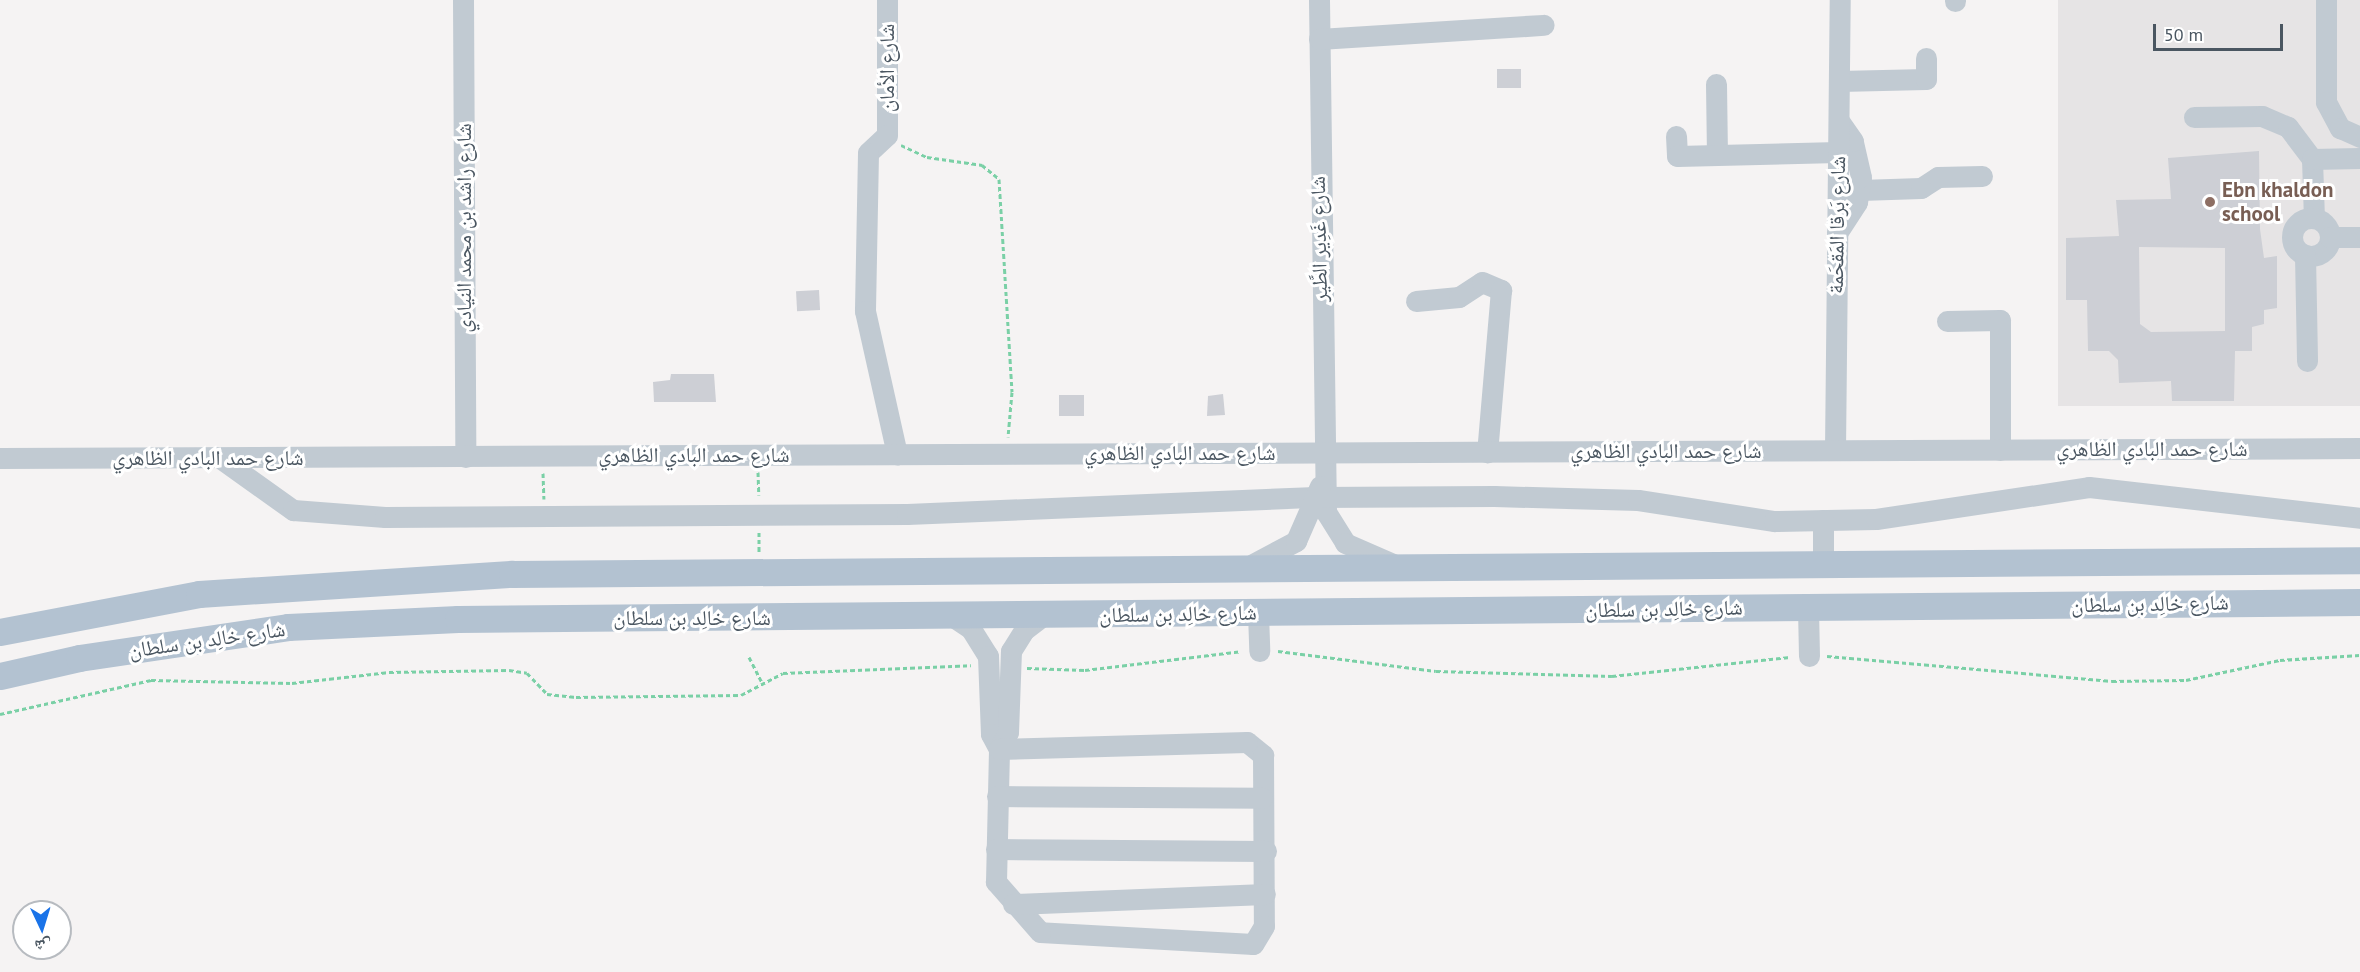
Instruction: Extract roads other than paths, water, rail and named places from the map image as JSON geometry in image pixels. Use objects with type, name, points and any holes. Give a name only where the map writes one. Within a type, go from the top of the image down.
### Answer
[{"type":"main road","name":"شارع خالِد بن سلطان","points":[[0,632],[199,594],[349,582],[512,574],[1240,569],[1393,564],[2360,560]]},
{"type":"main road","name":"شارع خالِد بن سلطان","points":[[0,676],[79,658],[288,627],[458,619],[2360,602]]},
{"type":"street","name":"شارع راشد بن محمد النيادي","points":[[463,0],[465,457]]},
{"type":"street","name":"شارع الأمان","points":[[887,0],[887,135],[868,153],[865,311],[897,454]]},
{"type":"street","name":"شارع غَدِير الطَّير","points":[[1319,0],[1321,491],[1334,531],[1345,543],[1393,564]]},
{"type":"street","name":"شارع بَرقا المَقحَمة","points":[[1835,450],[1840,0]]},
{"type":"street","points":[[2326,0],[2328,109],[2340,128],[2360,137]]},
{"type":"street","points":[[1319,39],[1544,25]]},
{"type":"street","points":[[1839,81],[1926,78],[1926,58]]},
{"type":"street","points":[[1716,84],[1717,154]]},
{"type":"street","points":[[2194,117],[2269,118],[2288,127],[2312,159],[2314,218]]},
{"type":"street","points":[[1837,233],[1860,190],[1858,152],[1839,120]]},
{"type":"street","points":[[1676,136],[1677,156],[1717,154],[1757,145],[1838,152]]},
{"type":"street","points":[[2312,159],[2360,158]]},
{"type":"street","points":[[1860,190],[1921,188],[1938,177],[1982,176]]},
{"type":"street","points":[[2305,255],[2322,252],[2330,237],[2325,224],[2314,218],[2296,224],[2291,235],[2305,255],[2307,361]]},
{"type":"street","points":[[2330,237],[2360,237]]},
{"type":"street","points":[[1416,301],[1459,297],[1482,282],[1501,290],[1487,452]]},
{"type":"street","points":[[1947,321],[2000,320],[2000,450]]},
{"type":"street","name":"شارع حمد البادي الظاهري","points":[[0,459],[2360,448]]},
{"type":"street","points":[[220,458],[293,510],[385,516],[544,513],[907,514],[1321,491],[1638,500],[1774,521],[1876,519],[2089,487],[2360,518]]},
{"type":"street","name":"شارع غَدِير الطَّير","points":[[1240,569],[1282,553],[1296,541],[1321,491]]},
{"type":"street","points":[[1823,520],[1823,562]]},
{"type":"street","points":[[1808,608],[1809,656]]},
{"type":"street","points":[[1258,613],[1259,651]]},
{"type":"street","points":[[999,749],[1247,742],[1263,755],[1266,851],[1263,936],[1253,944],[1040,932],[996,882],[999,749],[992,734],[999,663],[1024,630],[1044,615]]},
{"type":"street","points":[[952,616],[979,638],[999,663]]},
{"type":"street","points":[[998,796],[1263,798]]},
{"type":"street","points":[[996,849],[1266,851]]},
{"type":"street","points":[[1013,904],[1265,894]]},
{"type":"place","name":"Ebn khaldon school","points":[[2210,202]]}]
